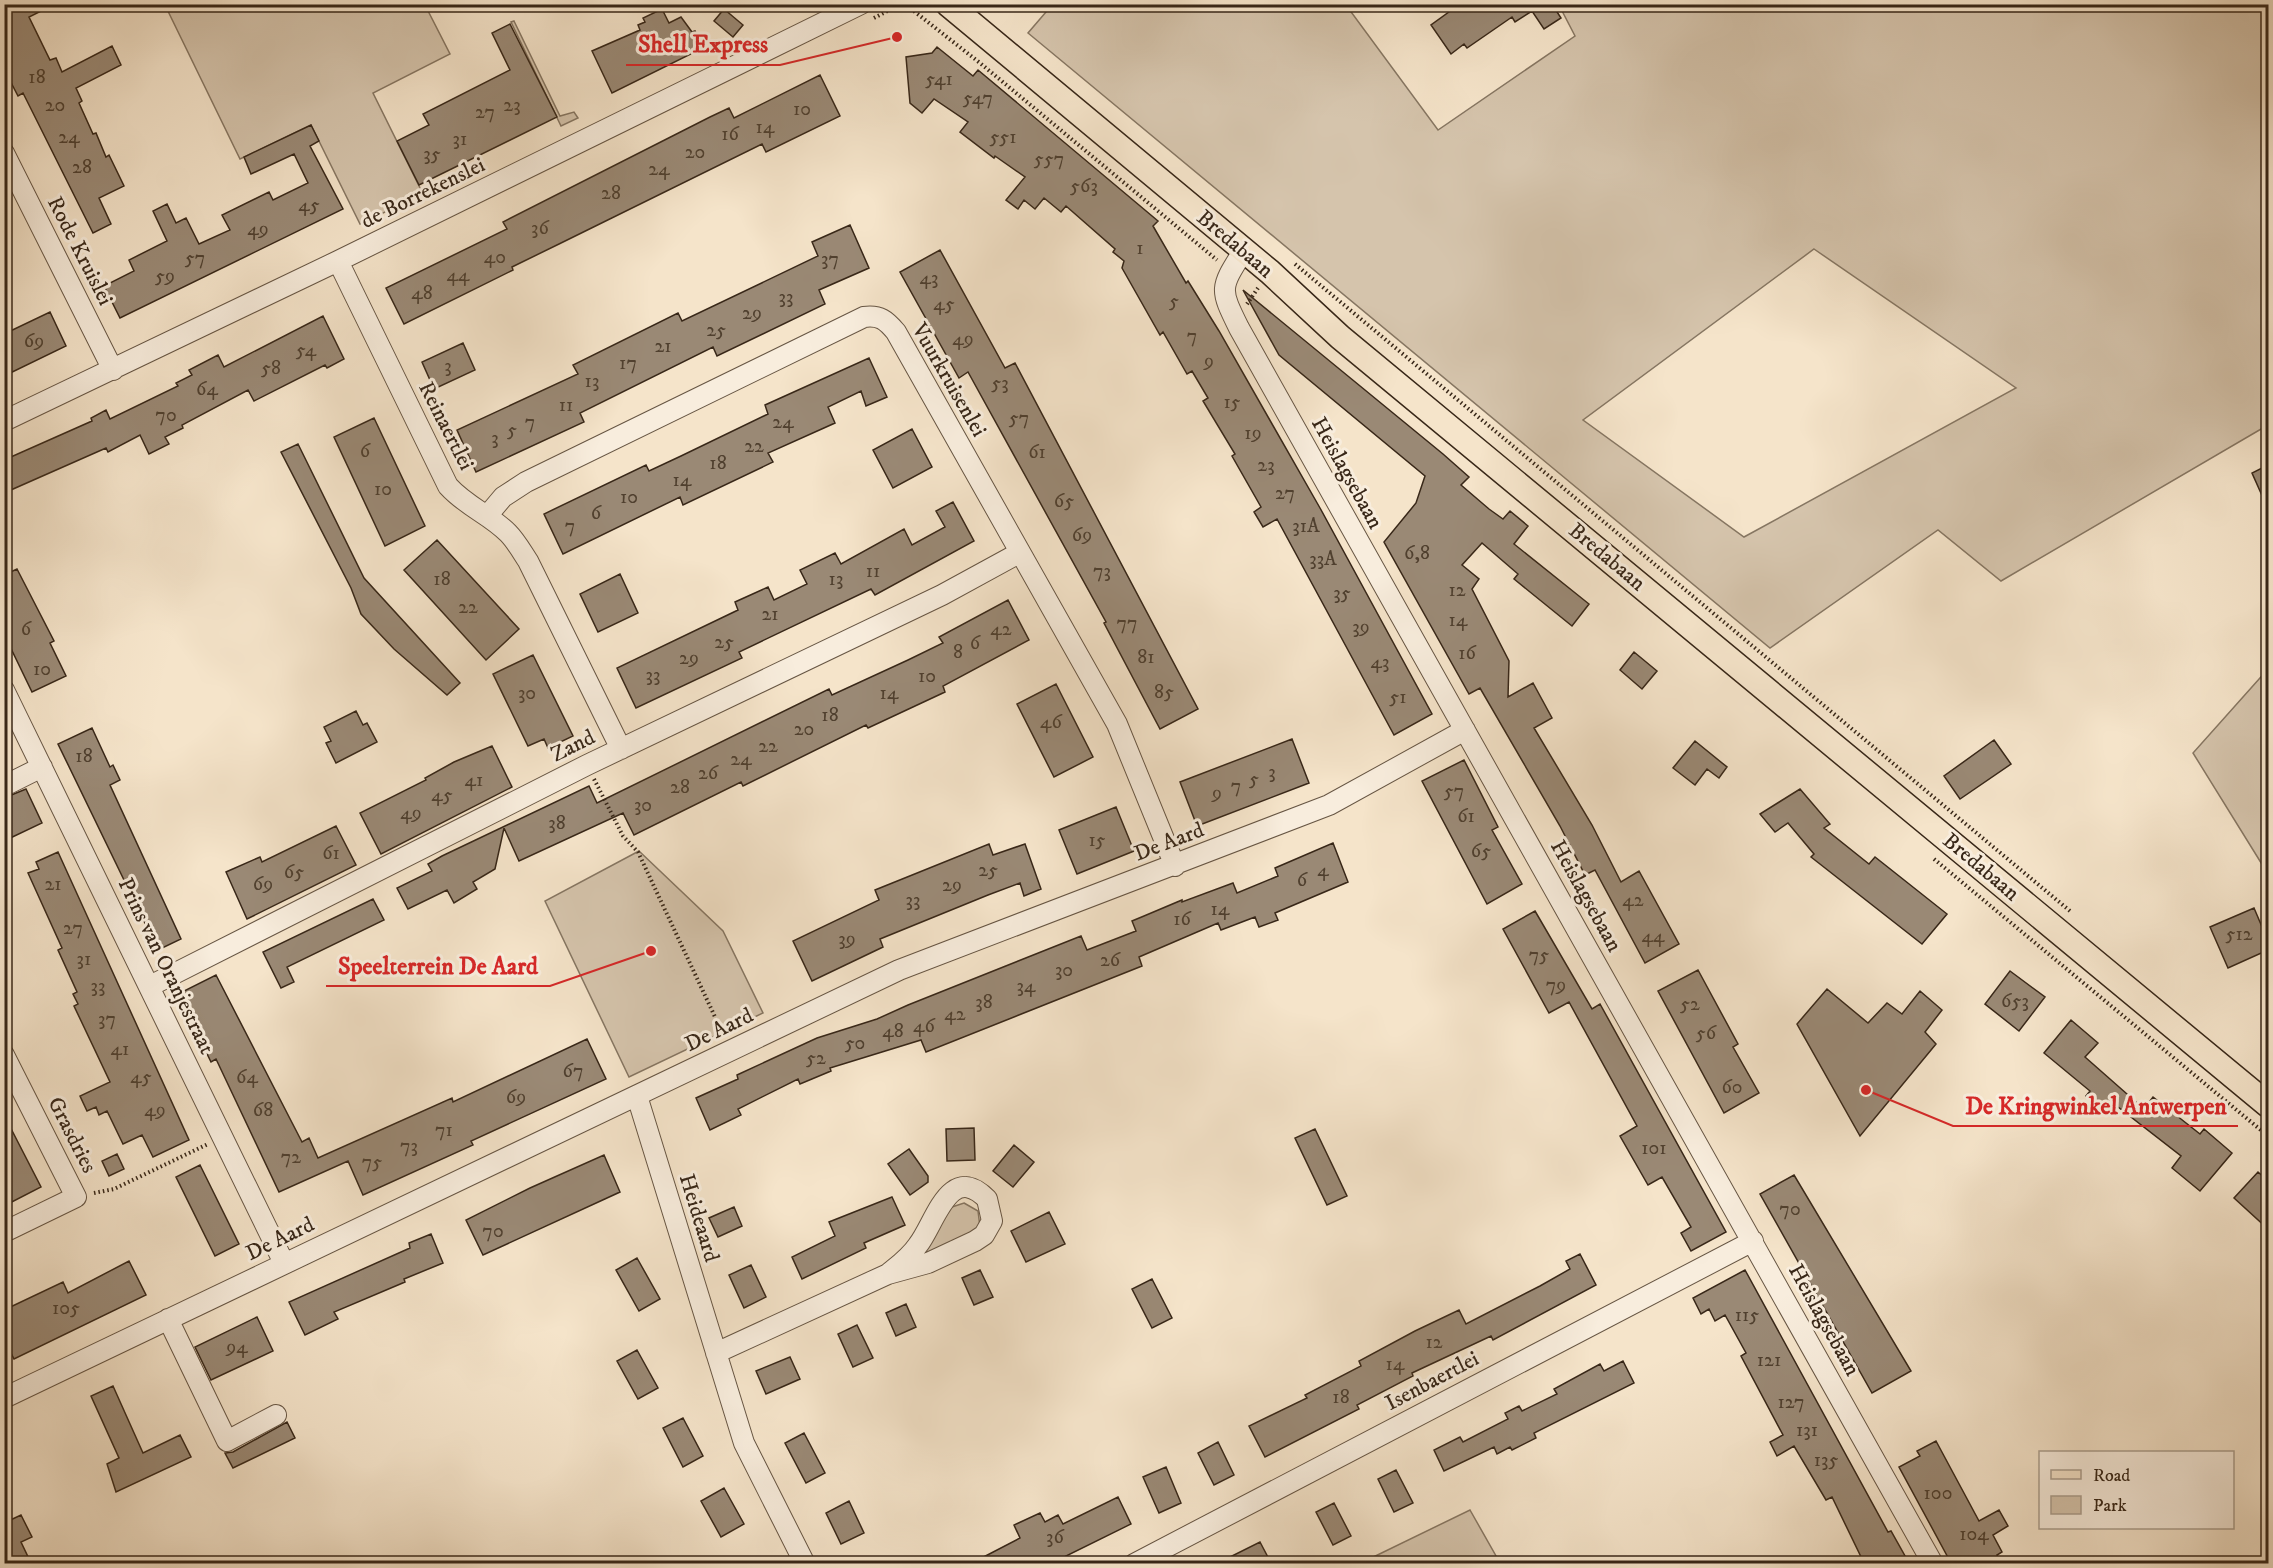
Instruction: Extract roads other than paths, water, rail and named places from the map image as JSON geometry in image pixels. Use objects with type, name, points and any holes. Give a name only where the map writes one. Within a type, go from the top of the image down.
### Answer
[{"type":"main road","name":"Bredabaan","points":[[948,4],[1244,250],[1340,337],[2268,1106]]},
{"type":"street","name":"de Borrekenslei","points":[[4,421],[338,261],[861,4]]},
{"type":"street","name":"Rode Kruislei","points":[[4,153],[113,370]]},
{"type":"street","name":"Heislagsebaan","points":[[1244,250],[1230,271],[1223,290],[1225,301],[1239,328],[1933,1563]]},
{"type":"street","name":"Reinaertlei","points":[[338,261],[448,486],[463,502],[487,516],[509,534],[534,570],[621,749]]},
{"type":"street","name":"Vuurkruisenlei","points":[[487,516],[503,497],[526,482],[864,316],[886,320],[896,332],[1117,724],[1175,866]]},
{"type":"street","name":"Zand","points":[[150,986],[587,765],[932,600],[1019,553]]},
{"type":"street","name":"Prins van Oranjestraat","points":[[4,690],[284,1263]]},
{"type":"street","name":"De Aard","points":[[4,1398],[899,970],[1329,805],[1465,730]]},
{"type":"street","points":[[4,786],[42,767]]},
{"type":"street","name":"Grasdries","points":[[4,1055],[76,1197],[4,1232]]},
{"type":"street","name":"Heideaard","points":[[637,1096],[744,1443],[806,1563]]},
{"type":"street","points":[[716,1353],[888,1274],[928,1263],[984,1235],[992,1221],[987,1198],[975,1190],[966,1188],[949,1193],[942,1200],[918,1246],[888,1274]]},
{"type":"street","name":"Isenbaertlei","points":[[1134,1563],[1753,1241]]},
{"type":"street","points":[[168,1319],[227,1441],[276,1414]]},
{"type":"place","name":"Shell Express","points":[[897,37]]},
{"type":"place","name":"Speelterrein De Aard","points":[[651,951]]},
{"type":"place","name":"De Kringwinkel Antwerpen","points":[[1866,1090]]}]
